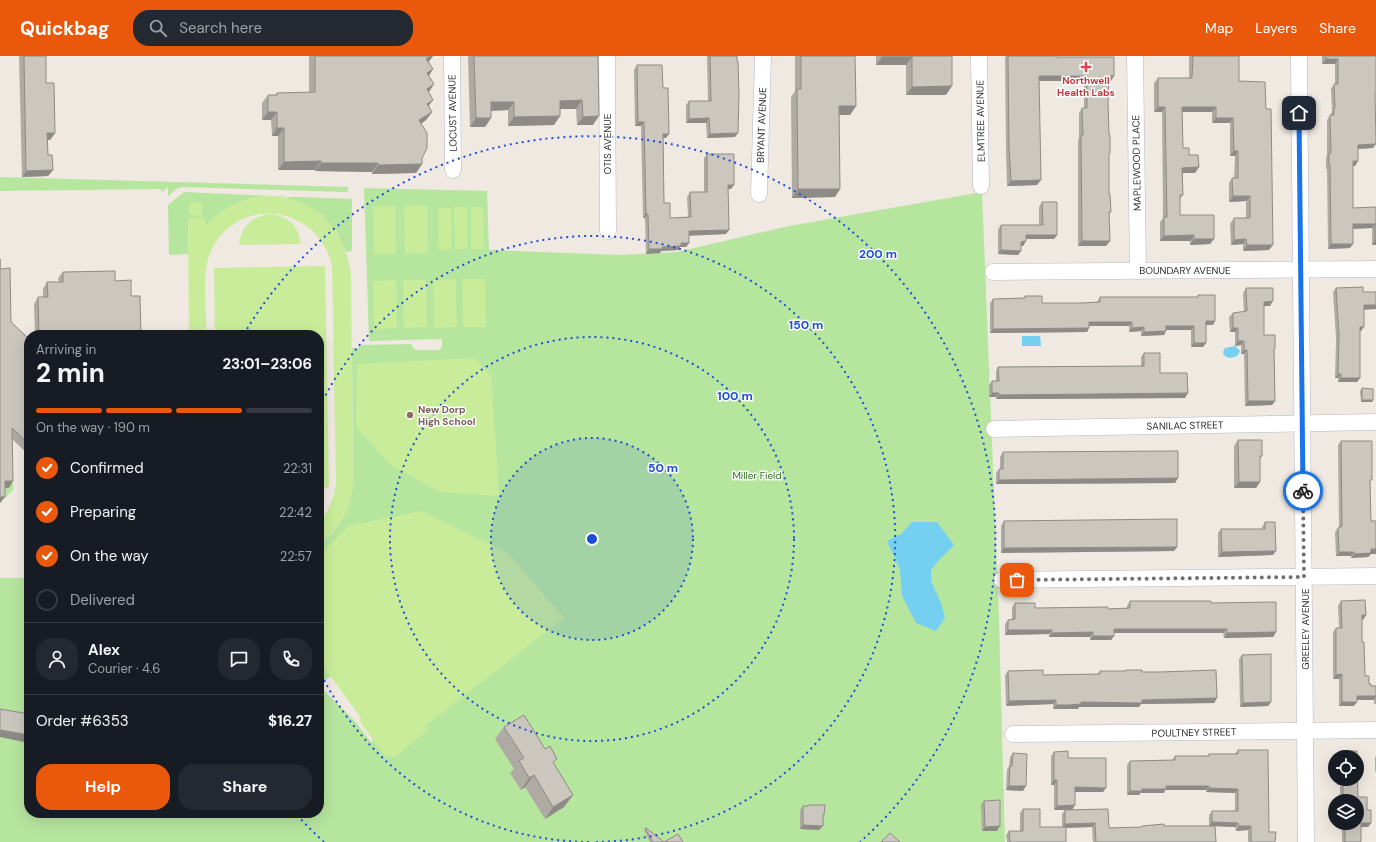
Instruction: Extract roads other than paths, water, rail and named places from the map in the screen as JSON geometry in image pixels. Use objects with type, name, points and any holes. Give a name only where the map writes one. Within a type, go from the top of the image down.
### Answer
[{"type":"street","name":"LOCUST AVENUE","points":[[452,56],[453,170]]},
{"type":"street","name":"OTIS AVENUE","points":[[607,56],[608,231]]},
{"type":"street","name":"BRYANT AVENUE","points":[[760,194],[763,56]]},
{"type":"street","name":"ELMTREE AVENUE","points":[[979,56],[982,186]]},
{"type":"street","name":"MAPLEWOOD PLACE","points":[[1135,56],[1138,271]]},
{"type":"street","name":"GREELEY AVENUE","points":[[1299,56],[1306,842]]},
{"type":"street","name":"BOUNDARY AVENUE","points":[[993,272],[1376,269]]},
{"type":"street","name":"SANILAC STREET","points":[[994,429],[1376,422]]},
{"type":"street","points":[[1002,580],[1376,576]]},
{"type":"street","name":"POULTNEY STREET","points":[[1013,734],[1376,730]]},
{"type":"water","points":[[1022,336],[1040,336],[1041,346],[1022,346]]},
{"type":"water","points":[[1235,346],[1240,351],[1238,355],[1231,358],[1225,356],[1223,352],[1225,348]]},
{"type":"water","points":[[912,522],[937,522],[954,545],[931,570],[931,581],[941,603],[945,618],[936,631],[916,623],[902,596],[900,569],[887,541],[901,534]]},
{"type":"place","name":"Northwell Health Labs","points":[[1086,67]]},
{"type":"place","name":"New Dorp High School","points":[[410,415]]},
{"type":"park label","name":"Miller Field","points":[[757,475]]}]
